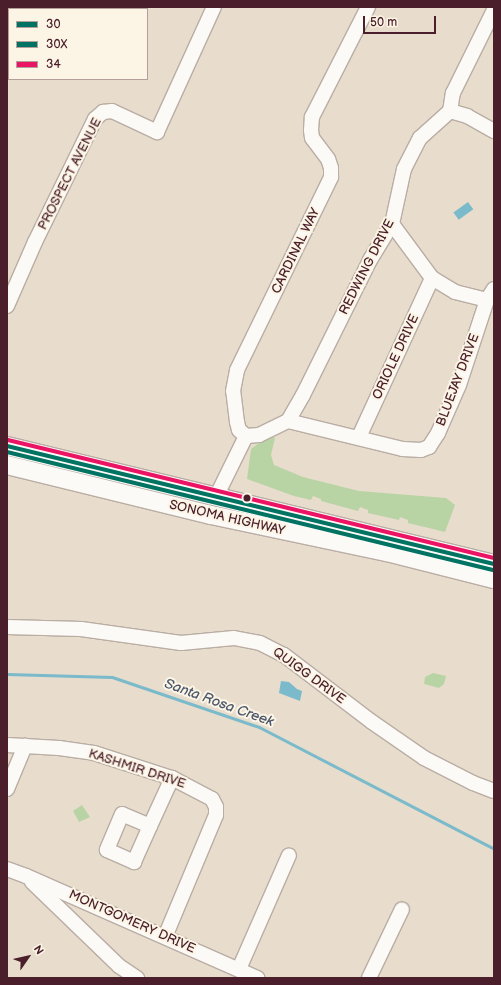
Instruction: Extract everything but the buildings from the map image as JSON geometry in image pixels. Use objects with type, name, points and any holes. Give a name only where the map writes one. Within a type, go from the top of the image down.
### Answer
[{"type":"main road","name":"SONOMA HIGHWAY","points":[[7,446],[494,564]]},
{"type":"main road","name":"SONOMA HIGHWAY","points":[[7,465],[212,515],[392,554],[494,579]]},
{"type":"main road","points":[[212,515],[216,497]]},
{"type":"street","name":"PROSPECT AVENUE","points":[[7,306],[35,242],[95,119],[103,112],[112,111],[157,132],[214,7]]},
{"type":"street","name":"CARDINAL WAY","points":[[246,436],[239,430],[237,422],[233,391],[237,370],[331,178],[331,168],[328,159],[312,138],[312,117],[368,7]]},
{"type":"street","points":[[494,10],[453,93],[450,111],[467,116],[494,132]]},
{"type":"street","name":"REDWING DRIVE","points":[[288,421],[303,396],[370,260],[392,224],[404,169],[420,138],[450,111]]},
{"type":"street","points":[[392,224],[432,278],[455,292],[491,294]]},
{"type":"street","name":"ORIOLE DRIVE","points":[[359,437],[432,278]]},
{"type":"street","name":"BLUEJAY DRIVE","points":[[288,421],[359,437],[403,449],[421,450],[429,447],[438,433],[459,385],[491,294]]},
{"type":"street","points":[[216,497],[246,436],[259,435],[288,421]]},
{"type":"street","name":"QUIGG DRIVE","points":[[7,627],[82,629],[181,643],[234,638],[260,643],[284,655],[372,722],[424,758],[473,783],[494,791]]},
{"type":"street","name":"KASHMIR DRIVE","points":[[7,745],[94,753],[172,778],[212,799],[216,807],[216,815],[165,937]]},
{"type":"street","points":[[7,789],[25,746]]},
{"type":"street","points":[[150,826],[172,778]]},
{"type":"street","points":[[239,969],[289,855]]},
{"type":"street","name":"MONTGOMERY DRIVE","points":[[7,869],[257,978]]},
{"type":"street","points":[[26,876],[119,966],[137,978]]},
{"type":"street","points":[[369,978],[402,909]]},
{"type":"green space","points":[[271,436],[275,438],[271,455],[274,465],[303,477],[359,491],[446,498],[455,505],[445,532],[408,523],[408,520],[400,517],[399,520],[368,513],[368,510],[360,507],[358,511],[321,501],[321,499],[313,496],[311,500],[294,496],[247,479],[251,449]]},
{"type":"green space","points":[[433,673],[446,676],[444,684],[439,688],[424,684],[425,677]]},
{"type":"green space","points":[[82,805],[90,817],[79,822],[73,811]]},
{"type":"water","points":[[468,202],[473,209],[459,220],[453,213]]},
{"type":"water","points":[[281,681],[289,682],[297,689],[302,691],[300,701],[279,693]]},
{"type":"waterway","name":"Santa Rosa Creek","points":[[7,674],[112,677],[259,727],[494,849]]},
{"type":"transit line","name":"34","points":[[8,440],[494,558]]},
{"type":"transit line","name":"30","points":[[7,446],[494,564]]},
{"type":"transit line","name":"30X","points":[[7,452],[493,570]]}]
